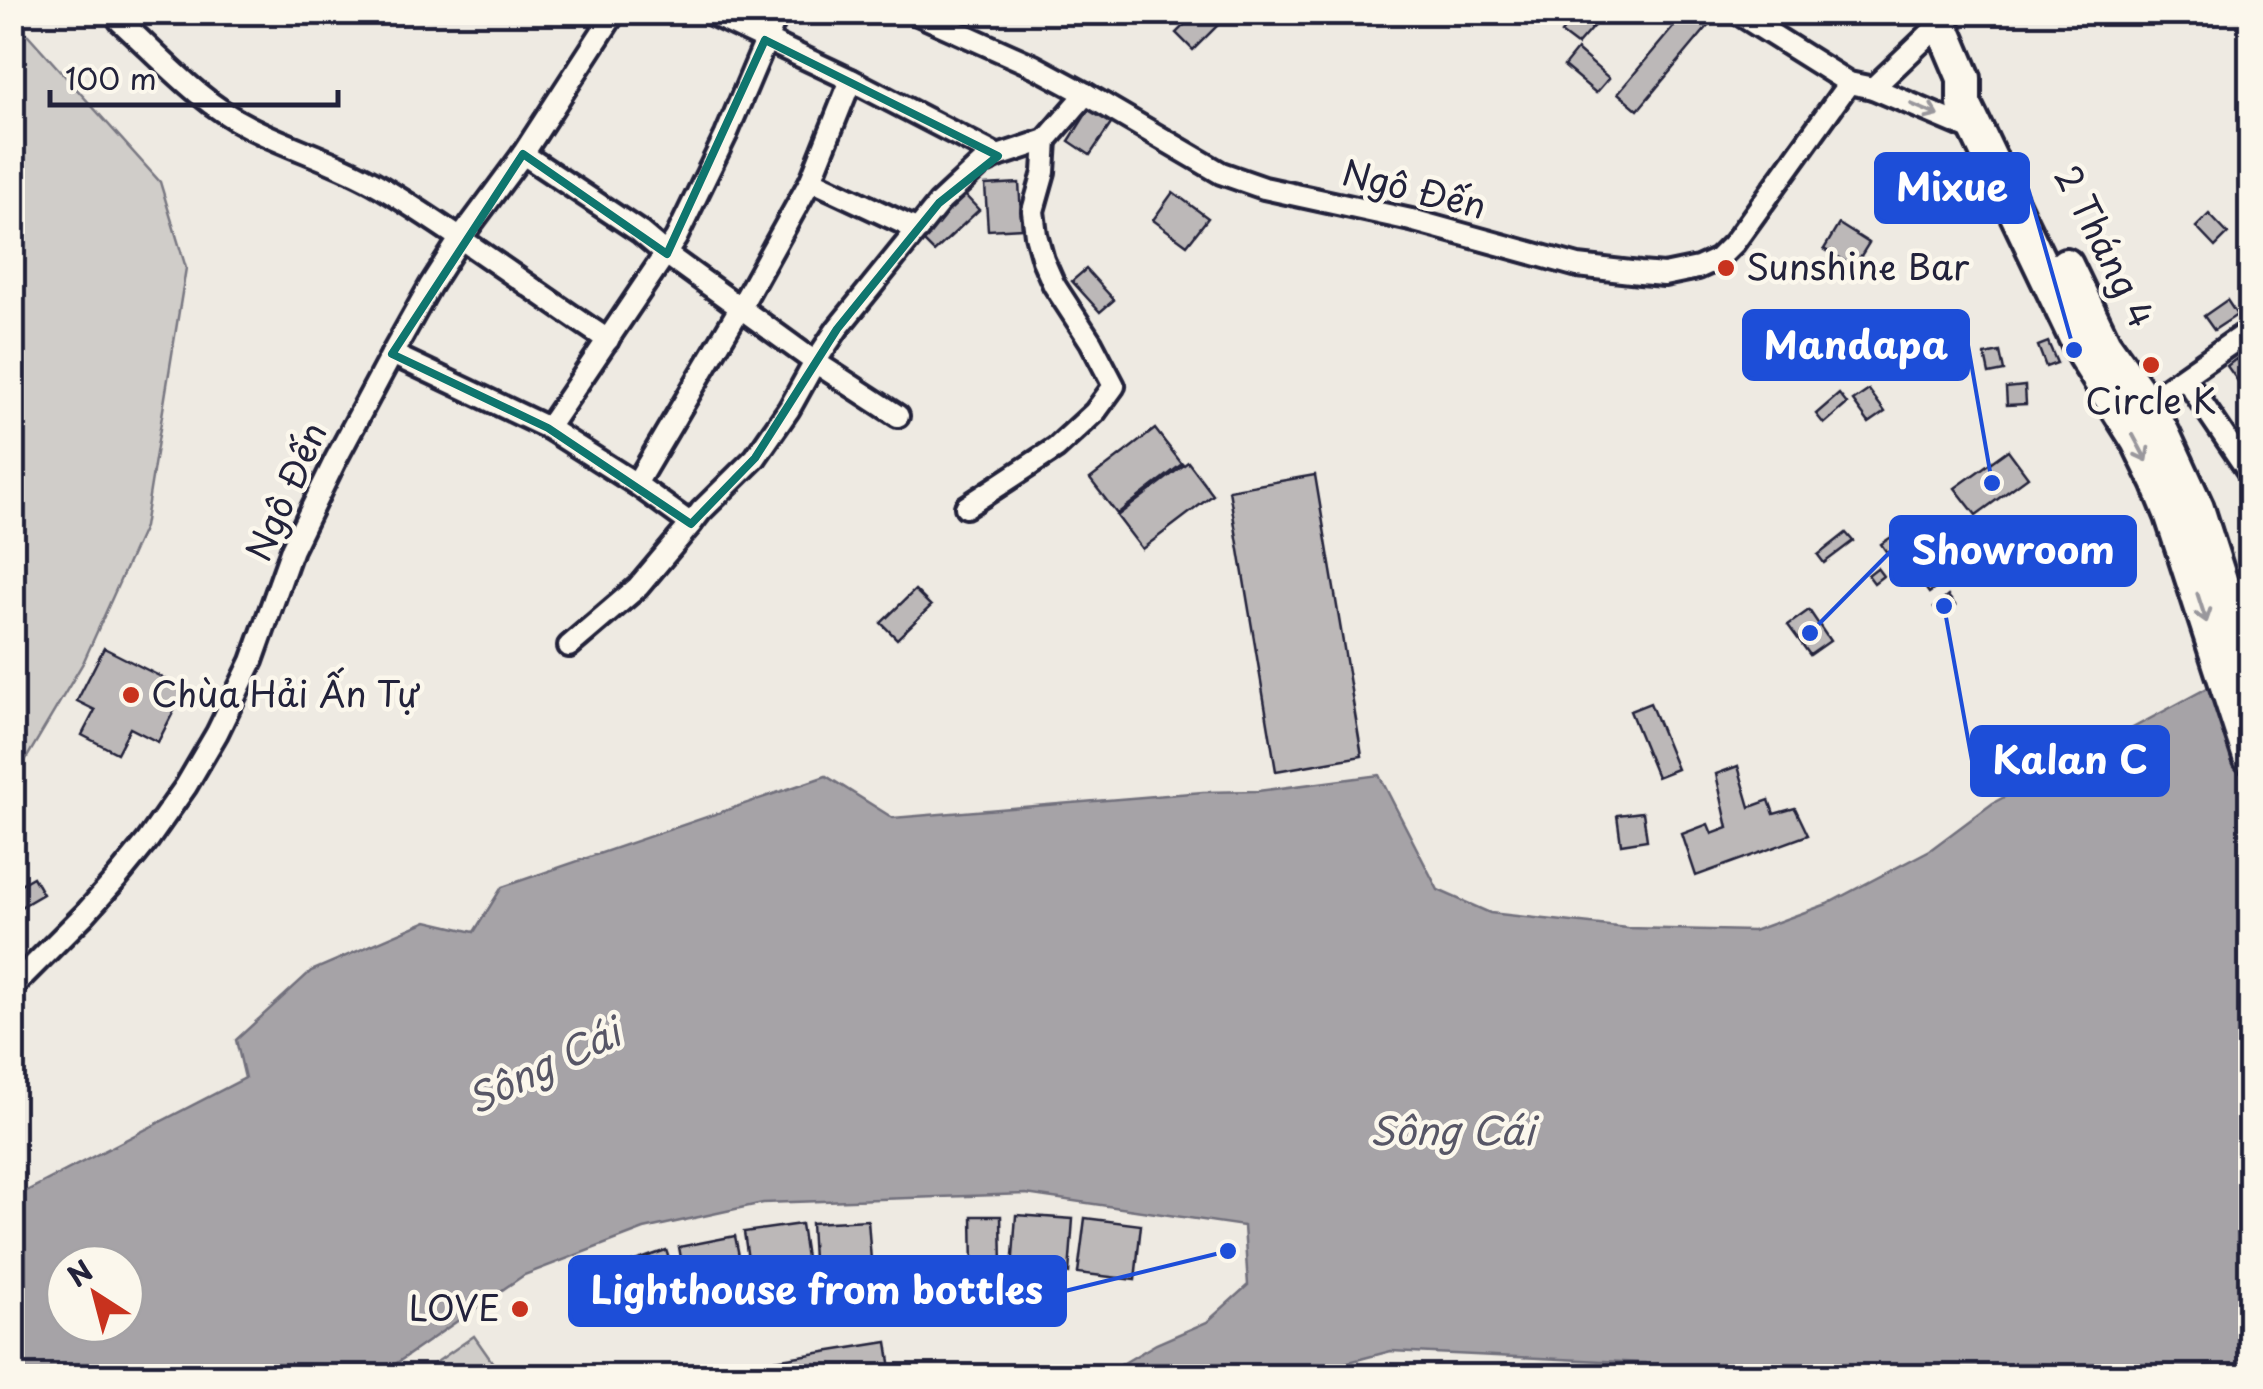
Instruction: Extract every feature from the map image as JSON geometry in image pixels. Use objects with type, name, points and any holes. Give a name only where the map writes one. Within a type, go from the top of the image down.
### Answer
[{"type":"main road","name":"2 Tháng 4","points":[[1938,18],[1964,78],[1964,104],[2084,355],[2184,512]]},
{"type":"main road","name":"2 Tháng 4","points":[[1964,78],[1984,94],[2104,344],[2164,434],[2184,512]]},
{"type":"main road","points":[[2184,512],[2250,674]]},
{"type":"main road","points":[[2184,512],[2250,757]]},
{"type":"street","name":"Ngô Đến","points":[[12,987],[117,878],[186,786],[252,661],[292,549],[392,354],[460,238],[523,154],[615,12]]},
{"type":"street","points":[[706,12],[851,80],[998,156]]},
{"type":"street","points":[[548,428],[666,254],[690,211],[778,12]]},
{"type":"street","name":"Ngô Đến","points":[[913,12],[1034,66],[1221,173],[1264,188],[1411,220],[1578,266],[1664,274],[1698,268],[1718,259],[1849,84]]},
{"type":"street","points":[[1736,12],[1849,84],[1872,88],[1978,132]]},
{"type":"street","points":[[1872,88],[1938,18]]},
{"type":"street","points":[[120,21],[195,91],[247,126],[358,174],[440,223],[608,340]]},
{"type":"street","points":[[636,484],[811,180],[851,80]]},
{"type":"street","points":[[568,646],[638,587],[701,511],[755,458],[837,328],[940,203],[981,164],[1046,140],[1086,94]]},
{"type":"street","points":[[966,507],[1056,448],[1095,412],[1114,386],[1054,285],[1036,235],[1034,212],[1044,172],[1046,140]]},
{"type":"street","points":[[523,154],[640,232],[815,362],[898,416]]},
{"type":"street","points":[[811,180],[918,230]]},
{"type":"street","points":[[2146,404],[2250,330]]},
{"type":"street","points":[[392,354],[548,428],[691,524]]},
{"type":"street","points":[[2185,378],[2250,474]]},
{"type":"highlighted area","points":[[765,40],[998,156],[939,203],[837,329],[755,458],[691,524],[548,428],[392,354],[523,154],[667,254]]},
{"type":"shaded area","points":[[12,17],[160,182],[186,268],[144,527],[83,663],[13,781]]},
{"type":"shaded area","points":[[474,1336],[502,1376],[438,1376],[431,1366]]},
{"type":"water","name":"Sông Cái","points":[[2250,665],[2250,1376],[1664,1376],[1645,1363],[1391,1351],[1295,1376],[1102,1376],[1156,1344],[1207,1322],[1248,1285],[1244,1226],[1026,1194],[763,1203],[644,1229],[524,1275],[378,1376],[13,1376],[13,1198],[245,1078],[236,1040],[311,971],[427,921],[474,932],[502,887],[826,776],[893,818],[1203,792],[1258,791],[1379,775],[1438,890],[1490,913],[1627,928],[1753,931],[1827,904],[1930,850],[1993,803]]},
{"type":"building","points":[[1197,12],[1231,12],[1193,50],[1176,33]]},
{"type":"building","points":[[1578,12],[1606,12],[1577,45],[1561,33]]},
{"type":"building","points":[[1686,12],[1705,12],[1714,19],[1638,110],[1618,93]]},
{"type":"building","points":[[1577,50],[1609,78],[1596,93],[1564,66]]},
{"type":"building","points":[[1091,106],[1113,121],[1090,155],[1069,141]]},
{"type":"building","points":[[1019,183],[1022,228],[988,230],[985,185]]},
{"type":"building","points":[[1173,192],[1208,218],[1187,245],[1153,220]]},
{"type":"building","points":[[964,194],[979,210],[934,252],[918,236]]},
{"type":"building","points":[[2209,214],[2228,234],[2215,247],[2196,227]]},
{"type":"building","points":[[1839,224],[1869,243],[1854,267],[1824,249]]},
{"type":"building","points":[[1086,269],[1114,300],[1100,312],[1072,281]]},
{"type":"building","points":[[2227,300],[2237,315],[2214,330],[2204,316]]},
{"type":"building","points":[[2048,342],[2057,363],[2046,367],[2038,346]]},
{"type":"building","points":[[2000,352],[2004,371],[1989,374],[1985,355]]},
{"type":"building","points":[[2236,359],[2249,377],[2240,384],[2227,366]]},
{"type":"building","points":[[2025,386],[2026,404],[2007,405],[2006,388]]},
{"type":"building","points":[[1869,390],[1885,412],[1869,423],[1853,401]]},
{"type":"building","points":[[1839,394],[1847,404],[1824,424],[1816,414]]},
{"type":"building","points":[[1155,429],[1182,464],[1117,514],[1090,479]]},
{"type":"building","points":[[2008,450],[2028,477],[1976,515],[1955,488]]},
{"type":"building","points":[[1188,462],[1213,495],[1142,549],[1117,516]]},
{"type":"building","points":[[1315,475],[1362,756],[1276,771],[1229,490]]},
{"type":"building","points":[[1915,521],[1935,550],[1901,573],[1881,544]]},
{"type":"building","points":[[1846,533],[1853,541],[1824,563],[1818,555]]},
{"type":"building","points":[[1935,567],[1945,582],[1929,593],[1919,579]]},
{"type":"building","points":[[1877,568],[1883,576],[1874,583],[1868,575]]},
{"type":"building","points":[[915,590],[931,606],[897,639],[881,623]]},
{"type":"building","points":[[1948,596],[1955,605],[1940,616],[1934,608]]},
{"type":"building","points":[[1809,610],[1830,641],[1810,655],[1788,625]]},
{"type":"building","name":"Chùa Hải Ấn Tự","points":[[104,648],[185,689],[158,742],[130,728],[117,753],[82,735],[95,710],[77,701]]},
{"type":"building","points":[[1650,703],[1677,769],[1657,777],[1630,711]]},
{"type":"building","points":[[1738,766],[1750,807],[1769,800],[1774,814],[1795,808],[1808,835],[1696,876],[1682,834],[1708,824],[1712,834],[1728,828],[1716,774]]},
{"type":"building","points":[[1643,812],[1647,840],[1621,844],[1617,815]]},
{"type":"building","points":[[33,877],[43,894],[12,912],[12,889]]},
{"type":"building","points":[[1016,1215],[1073,1219],[1069,1273],[1012,1270]]},
{"type":"building","points":[[972,1216],[1001,1216],[1002,1268],[973,1268]]},
{"type":"building","points":[[1085,1218],[1141,1225],[1135,1280],[1078,1273]]},
{"type":"building","points":[[868,1220],[872,1274],[814,1278],[811,1223]]},
{"type":"building","points":[[801,1224],[809,1278],[752,1287],[744,1232]]},
{"type":"building","points":[[735,1236],[746,1290],[689,1301],[679,1247]]},
{"type":"building","points":[[666,1250],[684,1302],[630,1321],[612,1269]]},
{"type":"building","points":[[887,1342],[892,1376],[707,1376],[706,1371]]},
{"type":"place","name":"Sunshine Bar","points":[[1726,268]]},
{"type":"place","name":"Mixue","points":[[2074,350]]},
{"type":"place","name":"Circle K","points":[[2151,365]]},
{"type":"place","name":"Mandapa","points":[[1992,483]]},
{"type":"place","name":"Kalan C","points":[[1944,606]]},
{"type":"place","name":"Showroom","points":[[1810,633]]},
{"type":"place","name":"Chùa Hải Ấn Tự","points":[[131,695]]},
{"type":"place","name":"Lighthouse from bottles","points":[[1228,1251]]},
{"type":"place","name":"LOVE","points":[[520,1309]]}]
